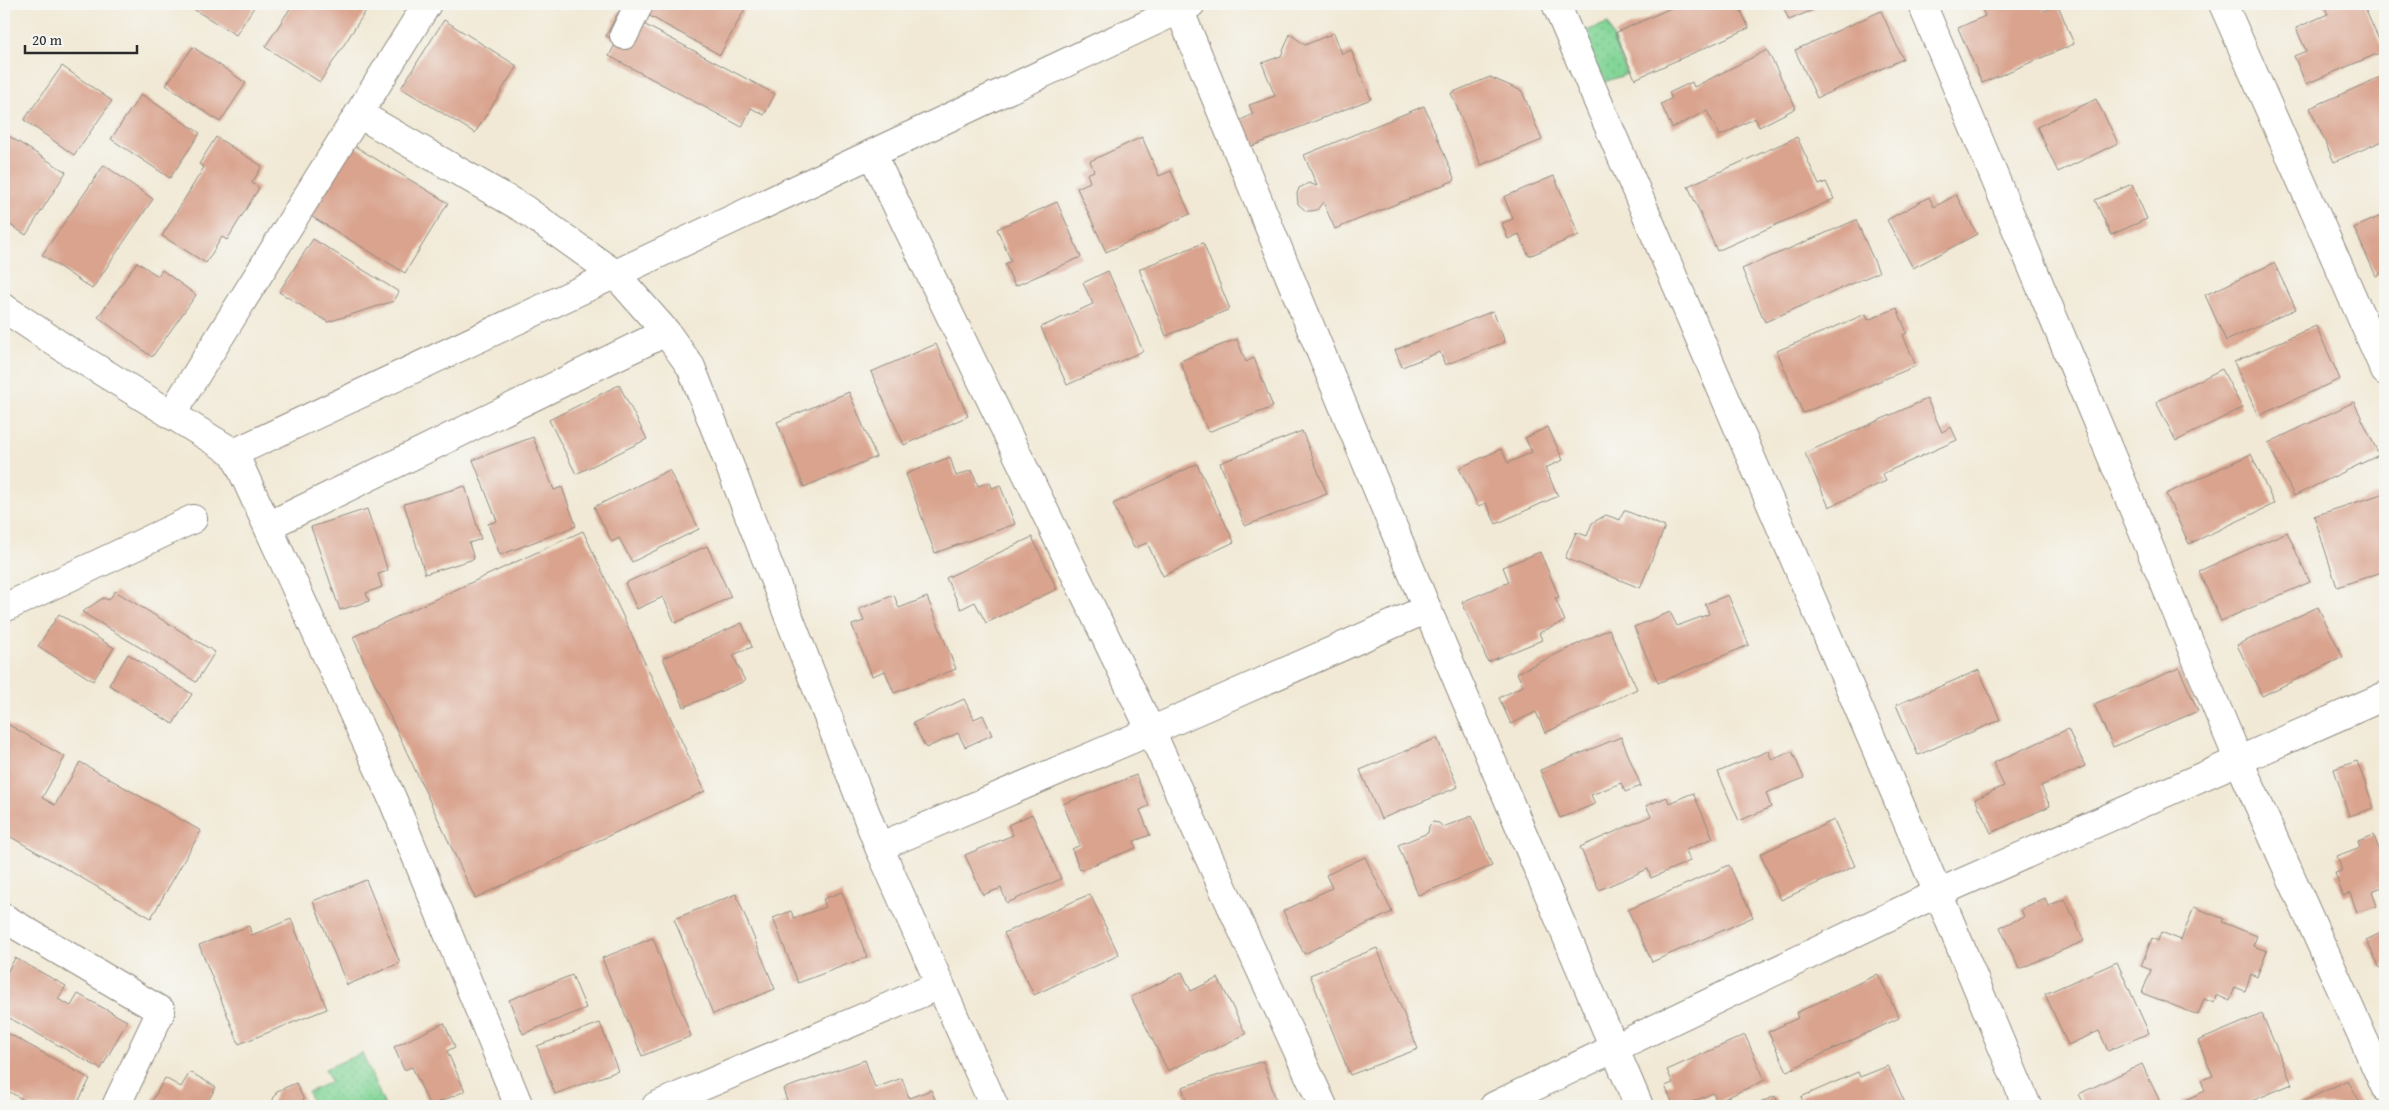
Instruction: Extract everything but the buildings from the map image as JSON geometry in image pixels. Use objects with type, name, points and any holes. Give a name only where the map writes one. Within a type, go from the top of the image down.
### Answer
[{"type":"street","points":[[171,415],[427,4]]},
{"type":"street","points":[[624,35],[638,4]]},
{"type":"street","points":[[1556,4],[1938,893],[2027,1106]]},
{"type":"street","points":[[1922,4],[2238,761],[2385,1087]]},
{"type":"street","points":[[2223,4],[2385,371]]},
{"type":"street","points":[[234,453],[1185,7],[1427,609],[1613,1049],[1639,1106]]},
{"type":"street","points":[[359,114],[524,210],[615,274],[666,332],[691,367],[879,847],[994,1106]]},
{"type":"street","points":[[872,154],[1151,731],[1323,1106]]},
{"type":"street","points":[[4,308],[234,453],[392,798],[520,1106]]},
{"type":"street","points":[[268,526],[666,332]]},
{"type":"street","points":[[4,608],[193,519]]},
{"type":"street","points":[[879,847],[1151,731],[1427,609]]},
{"type":"street","points":[[1494,1106],[1938,893],[2385,696]]},
{"type":"street","points":[[4,918],[161,1011],[116,1106]]},
{"type":"street","points":[[672,1103],[940,985]]},
{"type":"green space","points":[[1608,23],[1627,74],[1599,84],[1580,33]]},
{"type":"green space","points":[[362,1053],[385,1106],[314,1106],[308,1092],[331,1082],[325,1069]]}]
